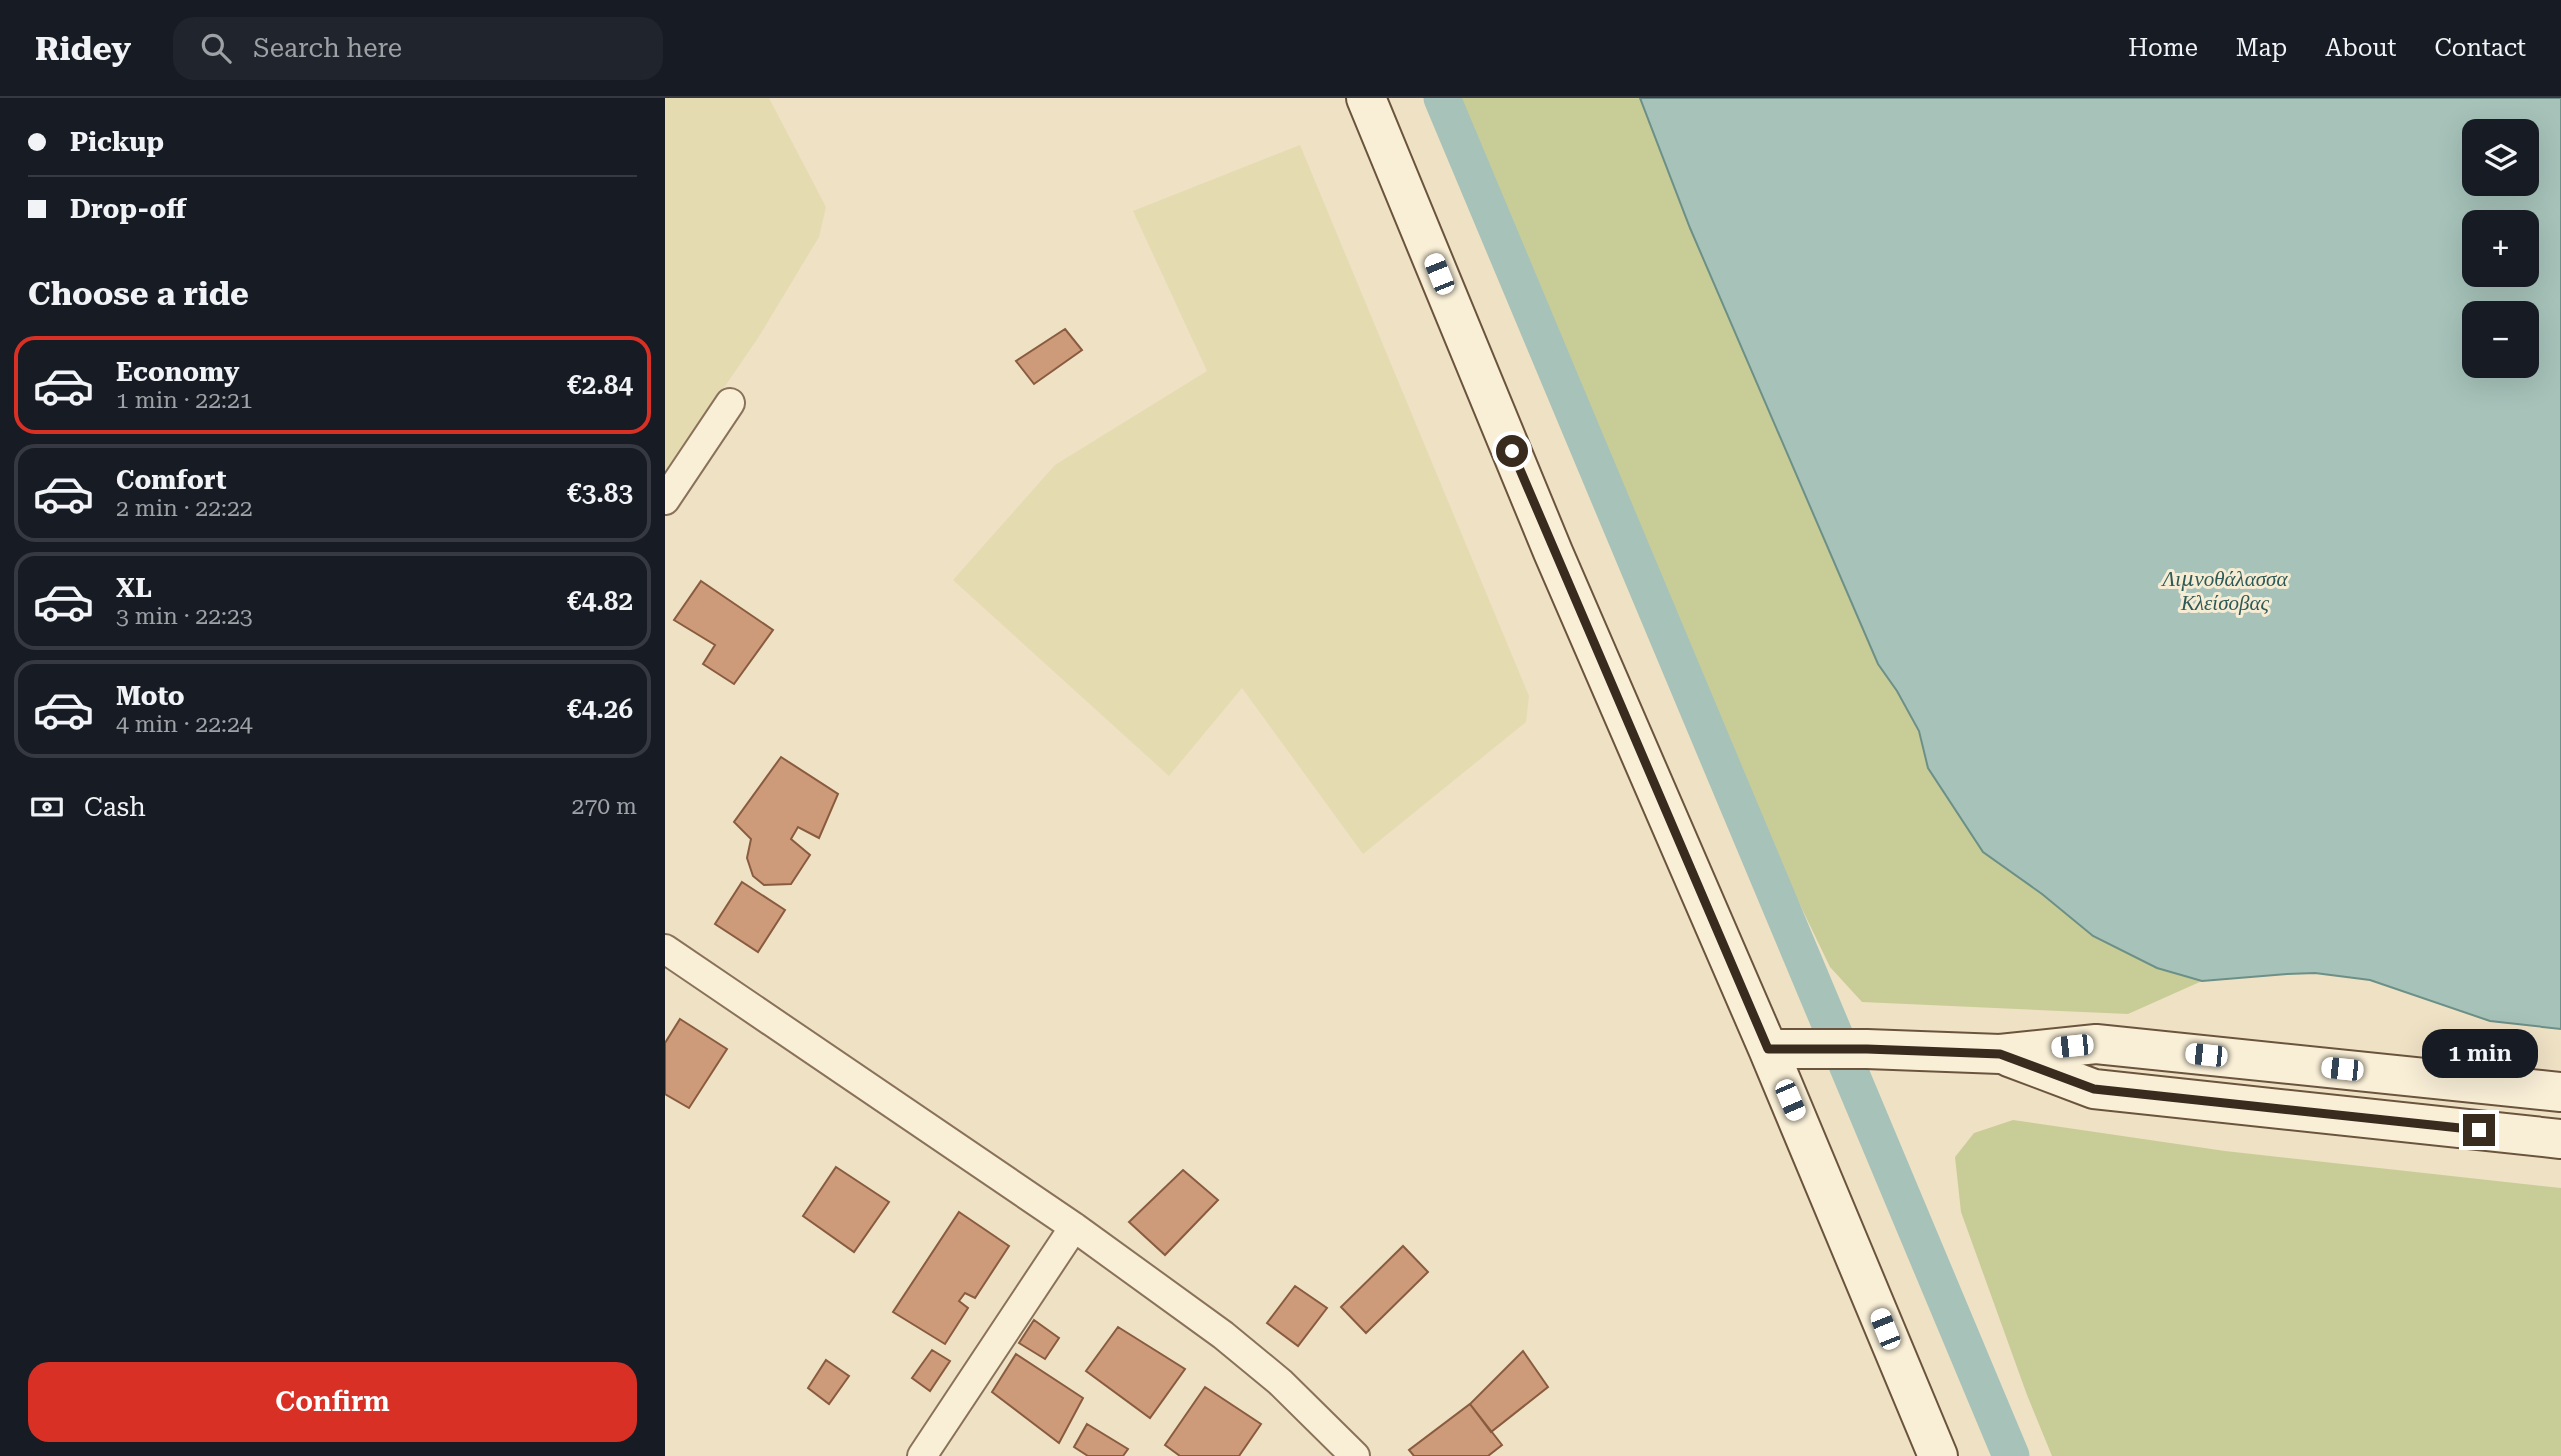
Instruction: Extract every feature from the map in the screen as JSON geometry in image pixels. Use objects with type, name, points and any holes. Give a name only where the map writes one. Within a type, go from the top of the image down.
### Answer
[{"type":"street","points":[[1366,98],[1553,552],[1768,1049],[1938,1456]]},
{"type":"street","points":[[665,500],[730,403]]},
{"type":"street","points":[[665,949],[1074,1227],[1223,1335],[1280,1382],[1355,1456]]},
{"type":"street","points":[[1768,1049],[1867,1049],[2000,1054],[2096,1044],[2561,1091]]},
{"type":"street","points":[[2000,1054],[2094,1089],[2561,1139]]},
{"type":"street","points":[[922,1456],[1074,1227]]},
{"type":"shaded area","points":[[665,98],[769,98],[826,207],[819,237],[758,338],[665,474]]},
{"type":"shaded area","points":[[1300,145],[1529,696],[1526,722],[1363,854],[1242,688],[1169,776],[953,580],[1055,465],[1207,371],[1133,211]]},
{"type":"green space","points":[[1458,98],[1640,98],[1690,228],[1878,664],[1897,691],[1919,731],[1928,768],[2042,894],[2093,936],[2157,968],[2202,981],[2128,1014],[1862,1002],[1830,967],[1762,826]]},
{"type":"green space","points":[[2013,1120],[2225,1151],[2561,1188],[2561,1456],[2052,1456],[2027,1395],[1961,1212],[1955,1157],[1974,1133]]},
{"type":"water","name":"Λιμνοθάλασσα Κλείσοβας","points":[[1640,98],[2561,98],[2561,1029],[2490,1021],[2370,980],[2315,973],[2202,981],[2157,968],[2093,936],[2042,894],[1983,852],[1928,768],[1919,731],[1897,691],[1878,664],[1690,228]]},
{"type":"building","points":[[1065,329],[1082,350],[1034,384],[1016,361]]},
{"type":"building","points":[[701,581],[773,630],[734,684],[703,664],[715,645],[674,620]]},
{"type":"building","points":[[781,757],[838,794],[819,838],[798,827],[791,839],[810,855],[791,884],[764,885],[753,876],[747,858],[751,839],[734,822]]},
{"type":"building","points":[[742,882],[785,910],[758,952],[715,924]]},
{"type":"building","points":[[680,1019],[727,1049],[689,1108],[665,1094],[665,1043]]},
{"type":"building","points":[[836,1167],[889,1202],[854,1252],[803,1216]]},
{"type":"building","points":[[1183,1170],[1218,1200],[1165,1255],[1129,1222]]},
{"type":"building","points":[[959,1212],[1009,1246],[975,1298],[965,1293],[959,1301],[968,1308],[945,1344],[893,1312]]},
{"type":"building","points":[[1403,1246],[1428,1272],[1366,1333],[1341,1307]]},
{"type":"building","points":[[1295,1286],[1327,1308],[1298,1346],[1267,1323]]},
{"type":"building","points":[[1034,1320],[1059,1338],[1045,1359],[1019,1343]]},
{"type":"building","points":[[1118,1327],[1185,1369],[1150,1418],[1086,1371]]},
{"type":"building","points":[[932,1350],[950,1361],[930,1391],[912,1378]]},
{"type":"building","points":[[1523,1351],[1548,1387],[1491,1432],[1470,1404]]},
{"type":"building","points":[[1016,1354],[1083,1398],[1059,1443],[992,1392]]},
{"type":"building","points":[[826,1360],[849,1376],[829,1404],[808,1388]]},
{"type":"building","points":[[1205,1387],[1261,1424],[1239,1456],[1180,1456],[1165,1445]]},
{"type":"building","points":[[1470,1404],[1502,1445],[1488,1456],[1414,1456],[1409,1450]]},
{"type":"building","points":[[1087,1424],[1128,1449],[1123,1456],[1088,1456],[1074,1447]]},
{"type":"waterway","points":[[1442,98],[2011,1456]]},
{"type":"route","points":[[1512,451],[1768,1049],[1867,1049],[2000,1054],[2094,1089],[2479,1130]]}]
